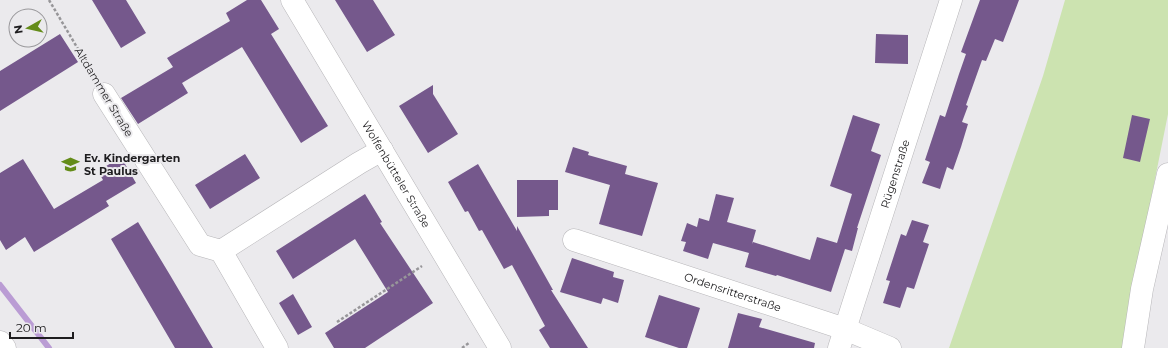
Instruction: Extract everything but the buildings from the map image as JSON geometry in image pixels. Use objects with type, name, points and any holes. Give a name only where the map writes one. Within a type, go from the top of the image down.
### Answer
[{"type":"street","name":"Wolfenbütteler Straße","points":[[292,0],[500,348]]},
{"type":"street","name":"Rügenstraße","points":[[842,338],[951,0]]},
{"type":"street","name":"Altdammer Straße","points":[[104,94],[200,245],[221,251]]},
{"type":"street","points":[[277,348],[221,251],[359,163],[382,150]]},
{"type":"street","points":[[1133,348],[1142,289],[1168,174]]},
{"type":"street","name":"Ordensritterstraße","points":[[574,240],[842,338],[890,348]]},
{"type":"street","points":[[0,342],[5,348]]},
{"type":"path","name":"Altdammer Straße","points":[[50,0],[104,94]]},
{"type":"path","points":[[338,322],[422,266]]},
{"type":"path","points":[[462,348],[469,343]]},
{"type":"green space","points":[[1065,0],[1168,0],[1168,114],[1133,289],[1124,348],[949,348],[1043,76]]},
{"type":"waterway","points":[[0,285],[49,348]]},
{"type":"place","name":"Ev. Kindergarten St Paulus","points":[[71,164]]}]
